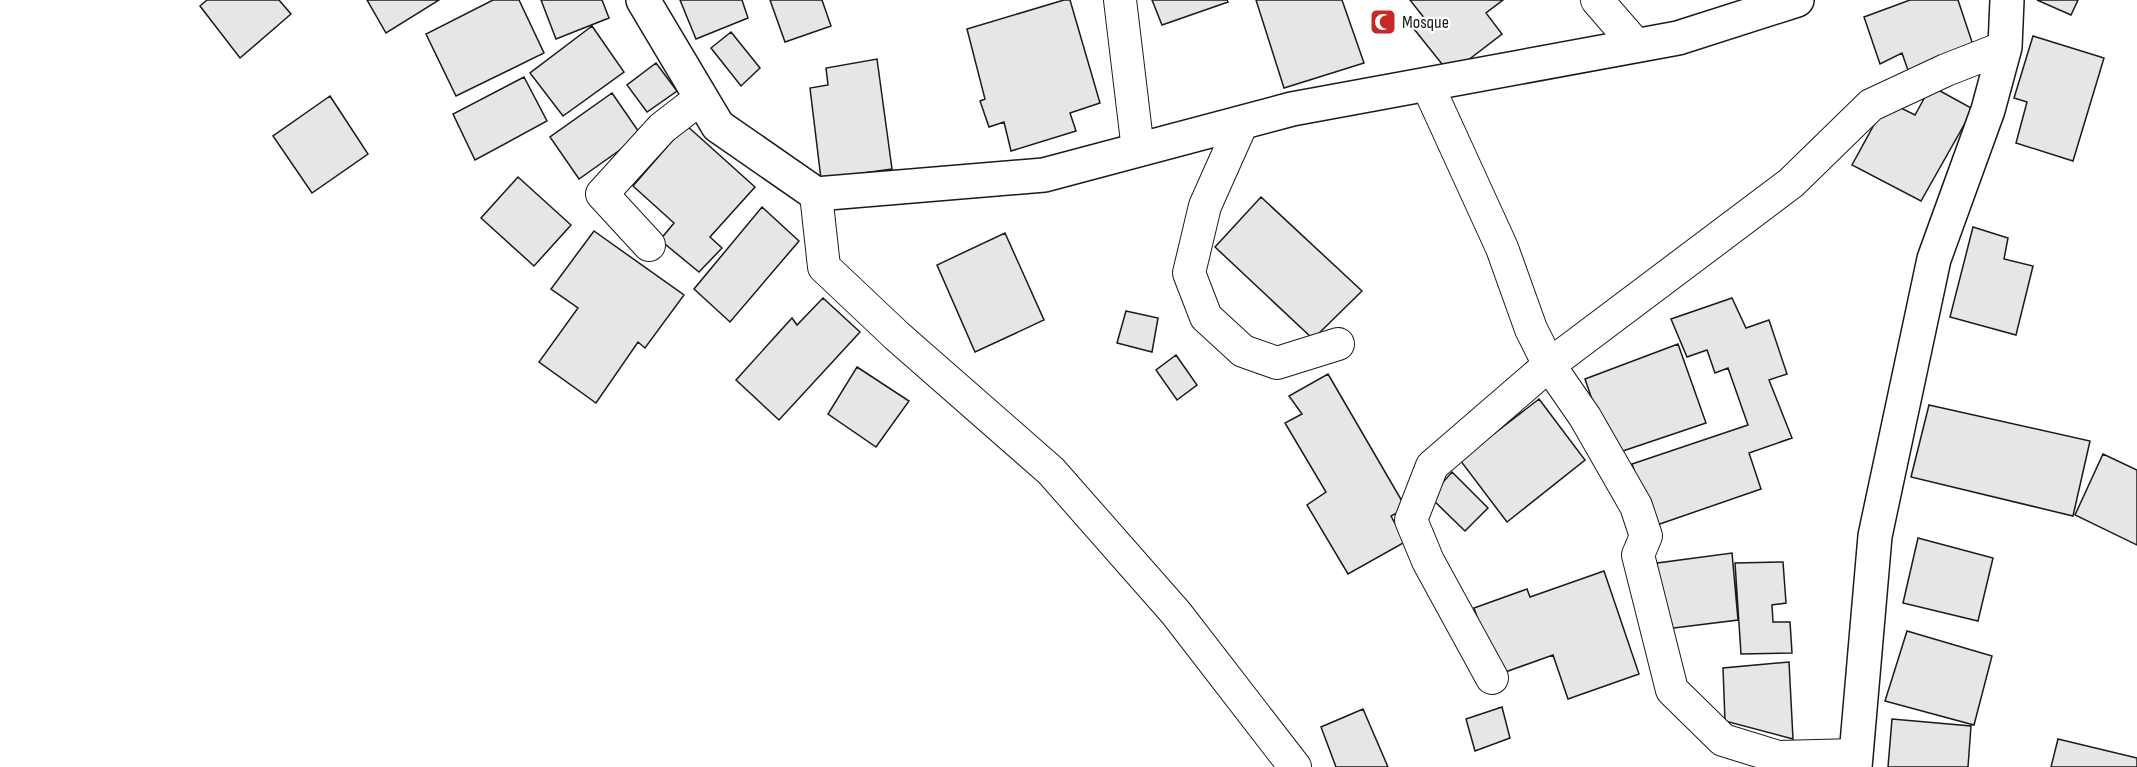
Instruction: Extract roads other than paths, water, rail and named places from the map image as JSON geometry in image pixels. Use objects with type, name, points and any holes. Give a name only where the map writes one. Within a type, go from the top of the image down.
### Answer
[{"type":"street","points":[[643,0],[718,126],[816,194],[1044,175],[1292,110],[1678,38],[1797,0]]},
{"type":"street","points":[[1120,0],[1138,150]]},
{"type":"street","points":[[1597,0],[1636,45]]},
{"type":"street","points":[[1427,84],[1502,248],[1531,328],[1549,365],[1585,417],[1636,506],[1646,537],[1638,555],[1672,690],[1723,740],[1778,757],[1856,761],[1875,536],[1934,259],[1988,111],[2005,47],[2007,0]]},
{"type":"street","points":[[1492,678],[1428,561],[1411,520],[1432,465],[1549,365],[1791,183],[1871,105],[1946,70],[2005,47]]},
{"type":"street","points":[[649,245],[602,194],[662,128],[701,98]]},
{"type":"street","points":[[1242,123],[1205,206],[1189,273],[1206,317],[1243,351],[1277,363],[1338,344]]},
{"type":"street","points":[[816,194],[824,267],[897,336],[1051,471],[1176,613],[1295,767]]},
{"type":"place","name":"Mosque","points":[[1383,22]]}]
